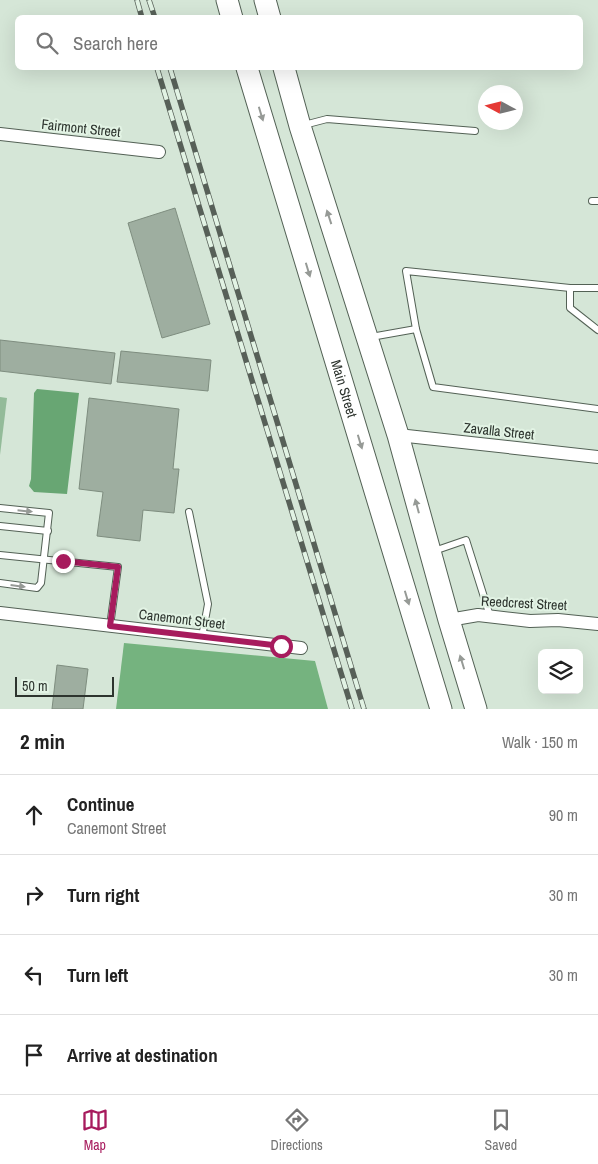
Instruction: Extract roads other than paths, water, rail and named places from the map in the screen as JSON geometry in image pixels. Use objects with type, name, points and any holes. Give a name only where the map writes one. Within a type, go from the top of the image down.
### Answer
[{"type":"highway","points":[[227,0],[231,15]]},
{"type":"highway","points":[[265,0],[269,15]]},
{"type":"highway","name":"Main Street","points":[[248,70],[440,709]]},
{"type":"highway","points":[[285,70],[300,126],[398,435],[449,620],[476,709]]},
{"type":"street","name":"Fairmont Street","points":[[0,134],[159,152]]},
{"type":"street","name":"Zavalla Street","points":[[398,435],[598,457]]},
{"type":"street","name":"Canemont Street","points":[[0,613],[300,648]]},
{"type":"street","name":"Reedcrest Street","points":[[449,620],[478,615],[530,621],[558,620],[598,624]]},
{"type":"lane","points":[[300,126],[327,119],[476,131]]},
{"type":"lane","points":[[598,288],[570,288],[406,271],[416,329],[433,387],[598,409]]},
{"type":"lane","points":[[570,288],[570,308],[598,330]]},
{"type":"lane","points":[[367,338],[416,329]]},
{"type":"lane","points":[[0,508],[50,513],[41,583],[37,588],[0,583]]},
{"type":"lane","points":[[190,512],[208,604],[202,637]]},
{"type":"lane","points":[[0,526],[48,531]]},
{"type":"lane","points":[[430,552],[466,540],[490,616]]},
{"type":"lane","points":[[0,554],[118,567],[110,626]]},
{"type":"railway","points":[[137,0],[141,15]]},
{"type":"railway","points":[[149,0],[154,15]]},
{"type":"railway","points":[[158,70],[352,709]]},
{"type":"railway","points":[[171,70],[364,709]]}]
